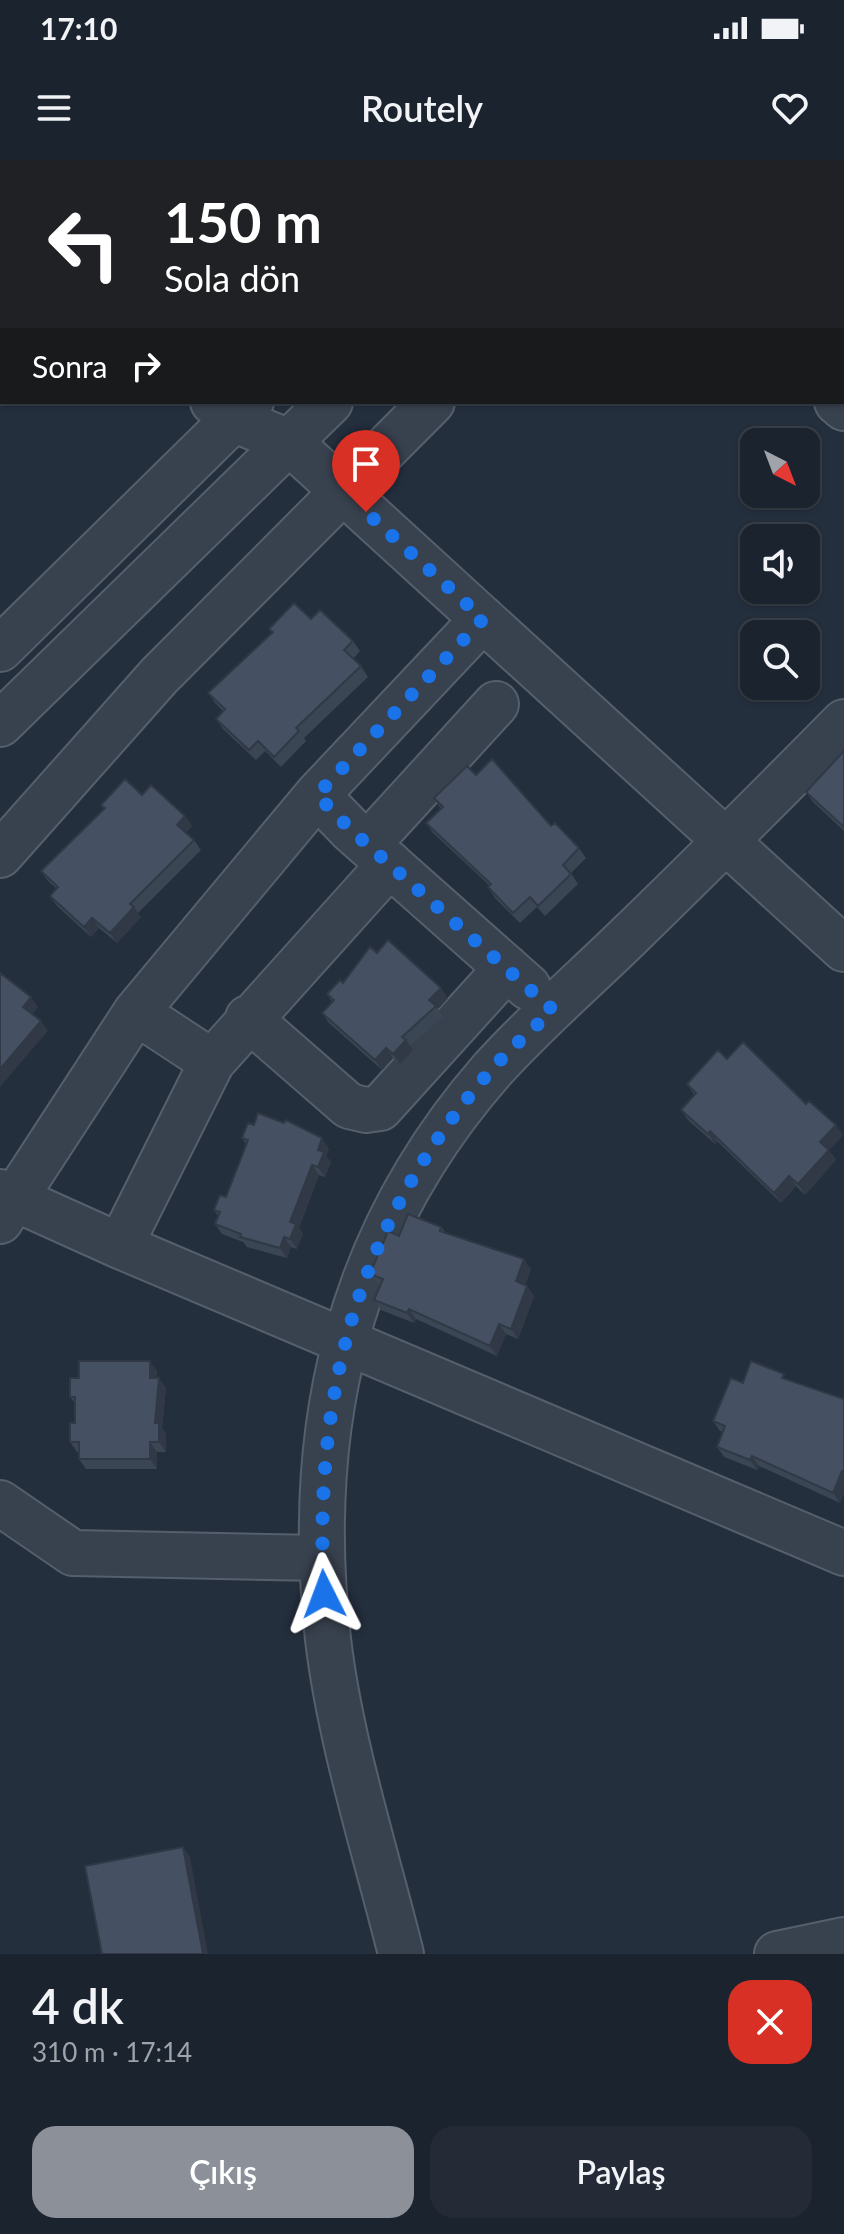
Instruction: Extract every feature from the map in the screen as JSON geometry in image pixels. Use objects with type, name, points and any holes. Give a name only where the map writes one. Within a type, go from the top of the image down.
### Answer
[{"type":"street","points":[[0,724],[328,404]]},
{"type":"street","points":[[0,855],[159,676],[430,404]]},
{"type":"street","points":[[0,649],[242,406],[289,442],[844,949]]},
{"type":"street","points":[[483,619],[317,795],[136,1012],[5,1204],[120,1246],[344,1339],[844,1553]]},
{"type":"street","points":[[120,1246],[212,1062],[496,704]]},
{"type":"street","points":[[401,1954],[336,1690],[322,1558],[330,1424],[344,1339],[374,1253],[418,1169],[494,1068],[727,842],[844,722]]},
{"type":"street","points":[[317,795],[553,1010]]},
{"type":"street","points":[[248,1018],[349,1106],[380,1108],[507,968]]},
{"type":"street","points":[[136,1012],[212,1062]]},
{"type":"street","points":[[0,1503],[73,1553],[322,1558]]},
{"type":"street","points":[[777,1954],[844,1940]]},
{"type":"building","points":[[294,603],[311,619],[320,610],[353,641],[344,650],[361,666],[296,728],[299,731],[274,757],[258,741],[249,750],[216,719],[225,709],[208,693],[273,632],[269,629]]},
{"type":"building","points":[[844,751],[844,827],[806,792]]},
{"type":"building","points":[[492,759],[551,826],[555,823],[579,848],[563,865],[571,874],[538,906],[530,897],[513,913],[488,887],[491,884],[426,823],[443,807],[434,798],[467,766],[476,775]]},
{"type":"building","points":[[125,779],[142,795],[151,785],[185,816],[177,825],[194,840],[130,904],[134,907],[110,933],[92,918],[84,927],[50,896],[58,887],[41,871],[105,808],[101,805]]},
{"type":"building","points":[[388,940],[441,988],[429,1000],[436,1006],[402,1037],[406,1040],[393,1054],[386,1048],[375,1060],[322,1013],[334,1000],[327,994],[340,980],[343,983],[370,947],[377,953]]},
{"type":"building","points":[[0,973],[31,997],[23,1007],[41,1021],[0,1069]]},
{"type":"building","points":[[743,1042],[806,1104],[809,1101],[836,1125],[820,1142],[829,1150],[798,1184],[789,1176],[774,1193],[710,1131],[708,1134],[681,1110],[696,1093],[687,1084],[718,1050],[727,1059]]},
{"type":"building","points":[[258,1113],[284,1123],[286,1120],[322,1138],[318,1150],[324,1152],[318,1167],[312,1165],[290,1222],[296,1224],[290,1239],[284,1237],[280,1248],[240,1237],[241,1234],[215,1224],[220,1212],[214,1210],[220,1195],[226,1197],[248,1140],[242,1138],[248,1123],[254,1125]]},
{"type":"building","points":[[408,1214],[441,1227],[440,1231],[524,1259],[516,1281],[527,1286],[511,1329],[499,1324],[490,1346],[409,1309],[407,1313],[374,1300],[383,1279],[370,1274],[388,1231],[399,1236]]},
{"type":"building","points":[[79,1361],[150,1361],[150,1378],[159,1378],[155,1423],[159,1423],[159,1442],[150,1442],[150,1459],[79,1459],[79,1442],[70,1442],[70,1423],[75,1423],[75,1397],[70,1397],[70,1378],[79,1378]]},
{"type":"building","points":[[751,1361],[784,1374],[782,1378],[844,1399],[844,1472],[833,1493],[752,1456],[750,1460],[717,1447],[725,1426],[713,1421],[731,1378],[743,1383]]},
{"type":"building","points":[[183,1847],[203,1954],[102,1954],[85,1866]]},
{"type":"route","points":[[324,1594],[323,1516],[335,1381],[344,1339],[374,1253],[418,1169],[442,1133],[494,1068],[553,1010],[351,830],[317,795],[483,619],[366,512]]}]
